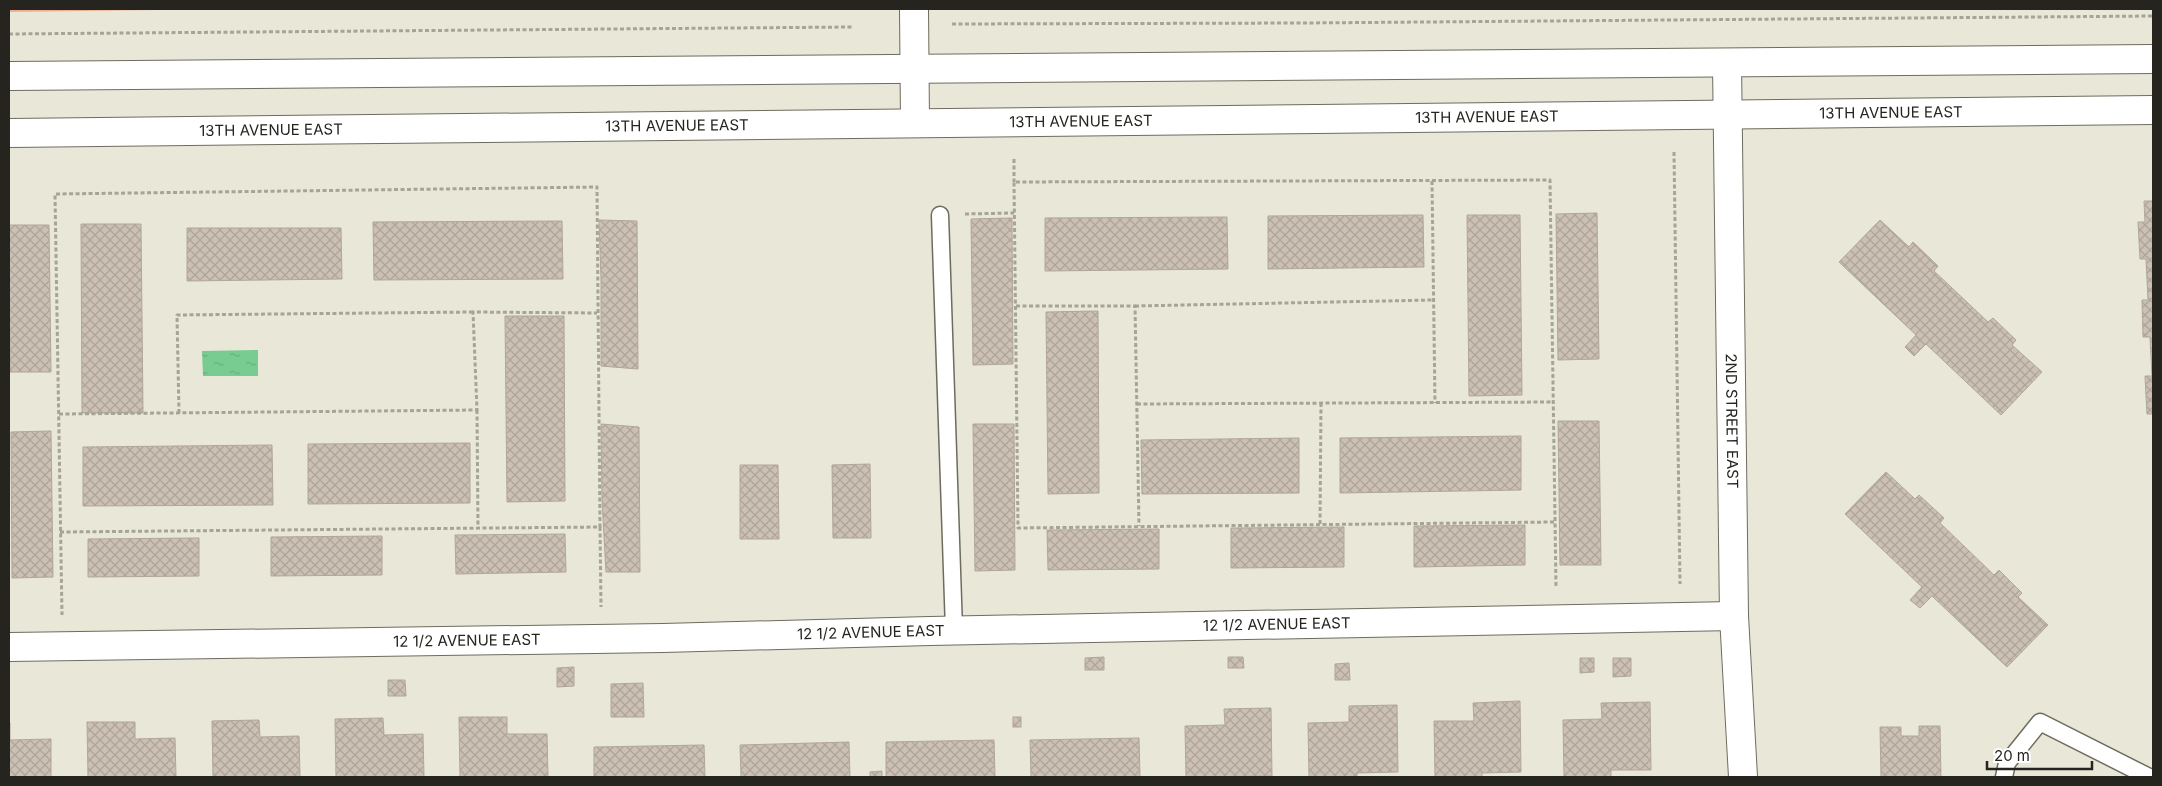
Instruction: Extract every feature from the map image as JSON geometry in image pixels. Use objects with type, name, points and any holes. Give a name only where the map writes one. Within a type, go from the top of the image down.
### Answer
[{"type":"main road","points":[[914,9],[915,123]]},
{"type":"main road","points":[[9,76],[2153,59]]},
{"type":"main road","name":"2ND STREET EAST","points":[[1727,63],[1734,616],[1743,777]]},
{"type":"main road","name":"13TH AVENUE EAST","points":[[9,133],[2153,110]]},
{"type":"main road","name":"12 1/2 AVENUE EAST","points":[[9,647],[663,638],[954,630],[1734,616]]},
{"type":"lane","points":[[940,215],[954,630]]},
{"type":"lane","points":[[2004,777],[2008,763],[2040,722],[2149,777]]},
{"type":"path","points":[[952,24],[2153,16]]},
{"type":"path","points":[[9,34],[852,27]]},
{"type":"path","points":[[1674,152],[1680,617]]},
{"type":"path","points":[[1014,159],[1018,528],[1554,522]]},
{"type":"path","points":[[1014,182],[1550,180],[1557,619]]},
{"type":"path","points":[[1432,181],[1435,403]]},
{"type":"path","points":[[62,646],[55,194],[597,187],[601,610]]},
{"type":"path","points":[[940,215],[1014,213]]},
{"type":"path","points":[[1016,306],[1135,306],[1433,300]]},
{"type":"path","points":[[1135,306],[1139,526]]},
{"type":"path","points":[[474,312],[478,528]]},
{"type":"path","points":[[179,413],[178,315],[474,312],[597,313]]},
{"type":"path","points":[[1137,404],[1553,402]]},
{"type":"path","points":[[1320,524],[1321,403]]},
{"type":"path","points":[[59,414],[477,410]]},
{"type":"path","points":[[60,532],[600,527]]},
{"type":"green space","points":[[9,9],[231,9],[9,12]]},
{"type":"water","points":[[258,350],[258,376],[203,376],[202,351]]},
{"type":"building","points":[[2144,201],[2153,201],[2153,414],[2147,414],[2145,376],[2152,376],[2150,337],[2143,337],[2142,300],[2148,300],[2146,259],[2140,259],[2138,222],[2145,222]]},
{"type":"building","points":[[1597,213],[1599,359],[1558,360],[1556,214]]},
{"type":"building","points":[[1423,215],[1424,267],[1268,269],[1268,216]]},
{"type":"building","points":[[1467,215],[1520,215],[1522,395],[1469,396]]},
{"type":"building","points":[[1227,217],[1228,269],[1045,271],[1045,218]]},
{"type":"building","points":[[1012,218],[1013,364],[973,365],[971,219]]},
{"type":"building","points":[[599,220],[637,221],[638,369],[601,366]]},
{"type":"building","points":[[1880,220],[1909,247],[1913,242],[1938,266],[1934,271],[1988,322],[1993,318],[2016,340],[2012,345],[2042,372],[2001,415],[1926,344],[1914,356],[1905,347],[1916,335],[1839,262]]},
{"type":"building","points":[[562,221],[563,279],[374,280],[373,222]]},
{"type":"building","points":[[81,224],[141,224],[143,413],[82,413]]},
{"type":"building","points":[[9,225],[49,225],[51,372],[10,372]]},
{"type":"building","points":[[187,228],[341,228],[342,279],[187,281]]},
{"type":"building","points":[[1098,311],[1099,493],[1048,494],[1046,312]]},
{"type":"building","points":[[505,316],[564,316],[565,501],[507,502]]},
{"type":"building","points":[[1558,421],[1599,421],[1601,565],[1560,565]]},
{"type":"building","points":[[601,424],[639,427],[640,572],[606,572],[602,500]]},
{"type":"building","points":[[973,424],[1014,424],[1015,570],[975,571]]},
{"type":"building","points":[[51,431],[53,577],[12,578],[11,432]]},
{"type":"building","points":[[1521,436],[1521,490],[1340,493],[1340,438]]},
{"type":"building","points":[[1299,438],[1299,493],[1142,494],[1141,440]]},
{"type":"building","points":[[470,443],[470,503],[308,504],[308,444]]},
{"type":"building","points":[[272,445],[273,505],[83,506],[83,447]]},
{"type":"building","points":[[870,464],[871,538],[833,538],[832,465]]},
{"type":"building","points":[[740,465],[778,465],[779,539],[740,539]]},
{"type":"building","points":[[1886,472],[1915,499],[1919,495],[1944,518],[1940,523],[1994,575],[1999,570],[2022,593],[2018,597],[2048,625],[2007,667],[1932,596],[1920,608],[1910,600],[1922,587],[1845,514]]},
{"type":"building","points":[[1525,525],[1525,565],[1414,567],[1414,526]]},
{"type":"building","points":[[1344,527],[1344,567],[1231,568],[1231,528]]},
{"type":"building","points":[[1159,529],[1159,569],[1048,570],[1047,530]]},
{"type":"building","points":[[565,534],[566,572],[456,574],[455,535]]},
{"type":"building","points":[[382,536],[382,575],[271,576],[271,537]]},
{"type":"building","points":[[199,538],[199,576],[88,577],[88,539]]},
{"type":"building","points":[[1104,657],[1104,670],[1085,670],[1085,658]]},
{"type":"building","points":[[1228,657],[1243,657],[1244,668],[1228,668]]},
{"type":"building","points":[[1580,658],[1594,658],[1594,672],[1580,673]]},
{"type":"building","points":[[1613,658],[1631,658],[1631,676],[1613,677]]},
{"type":"building","points":[[1349,663],[1350,680],[1335,680],[1335,664]]},
{"type":"building","points":[[574,667],[574,686],[557,687],[557,668]]},
{"type":"building","points":[[388,680],[405,680],[406,696],[388,696]]},
{"type":"building","points":[[643,683],[644,717],[611,717],[611,684]]},
{"type":"building","points":[[1520,701],[1521,772],[1482,773],[1482,777],[1435,777],[1434,721],[1474,721],[1473,703]]},
{"type":"building","points":[[1650,702],[1651,770],[1611,770],[1611,777],[1564,777],[1563,720],[1602,719],[1601,703]]},
{"type":"building","points":[[1397,705],[1398,772],[1357,773],[1357,777],[1309,777],[1308,723],[1349,722],[1349,706]]},
{"type":"building","points":[[1271,708],[1272,776],[1186,777],[1185,726],[1225,725],[1224,709]]},
{"type":"building","points":[[459,717],[507,717],[507,734],[547,734],[548,777],[460,777]]},
{"type":"building","points":[[1013,717],[1021,717],[1021,727],[1013,727]]},
{"type":"building","points":[[383,718],[384,735],[423,734],[424,777],[336,777],[335,719]]},
{"type":"building","points":[[259,720],[260,737],[299,736],[300,777],[213,777],[212,721]]},
{"type":"building","points":[[87,722],[135,722],[135,739],[175,738],[176,777],[88,777]]},
{"type":"building","points":[[9,723],[10,740],[51,739],[51,777],[9,777]]},
{"type":"building","points":[[1919,726],[1940,726],[1941,777],[1881,777],[1880,727],[1901,727],[1901,736],[1919,736]]},
{"type":"building","points":[[1139,738],[1140,777],[1031,777],[1030,740]]},
{"type":"building","points":[[994,740],[995,777],[886,777],[886,742]]},
{"type":"building","points":[[849,742],[850,777],[741,777],[740,745]]},
{"type":"building","points":[[704,745],[705,777],[594,777],[594,747]]},
{"type":"building","points":[[882,771],[882,777],[870,777],[870,772]]}]
